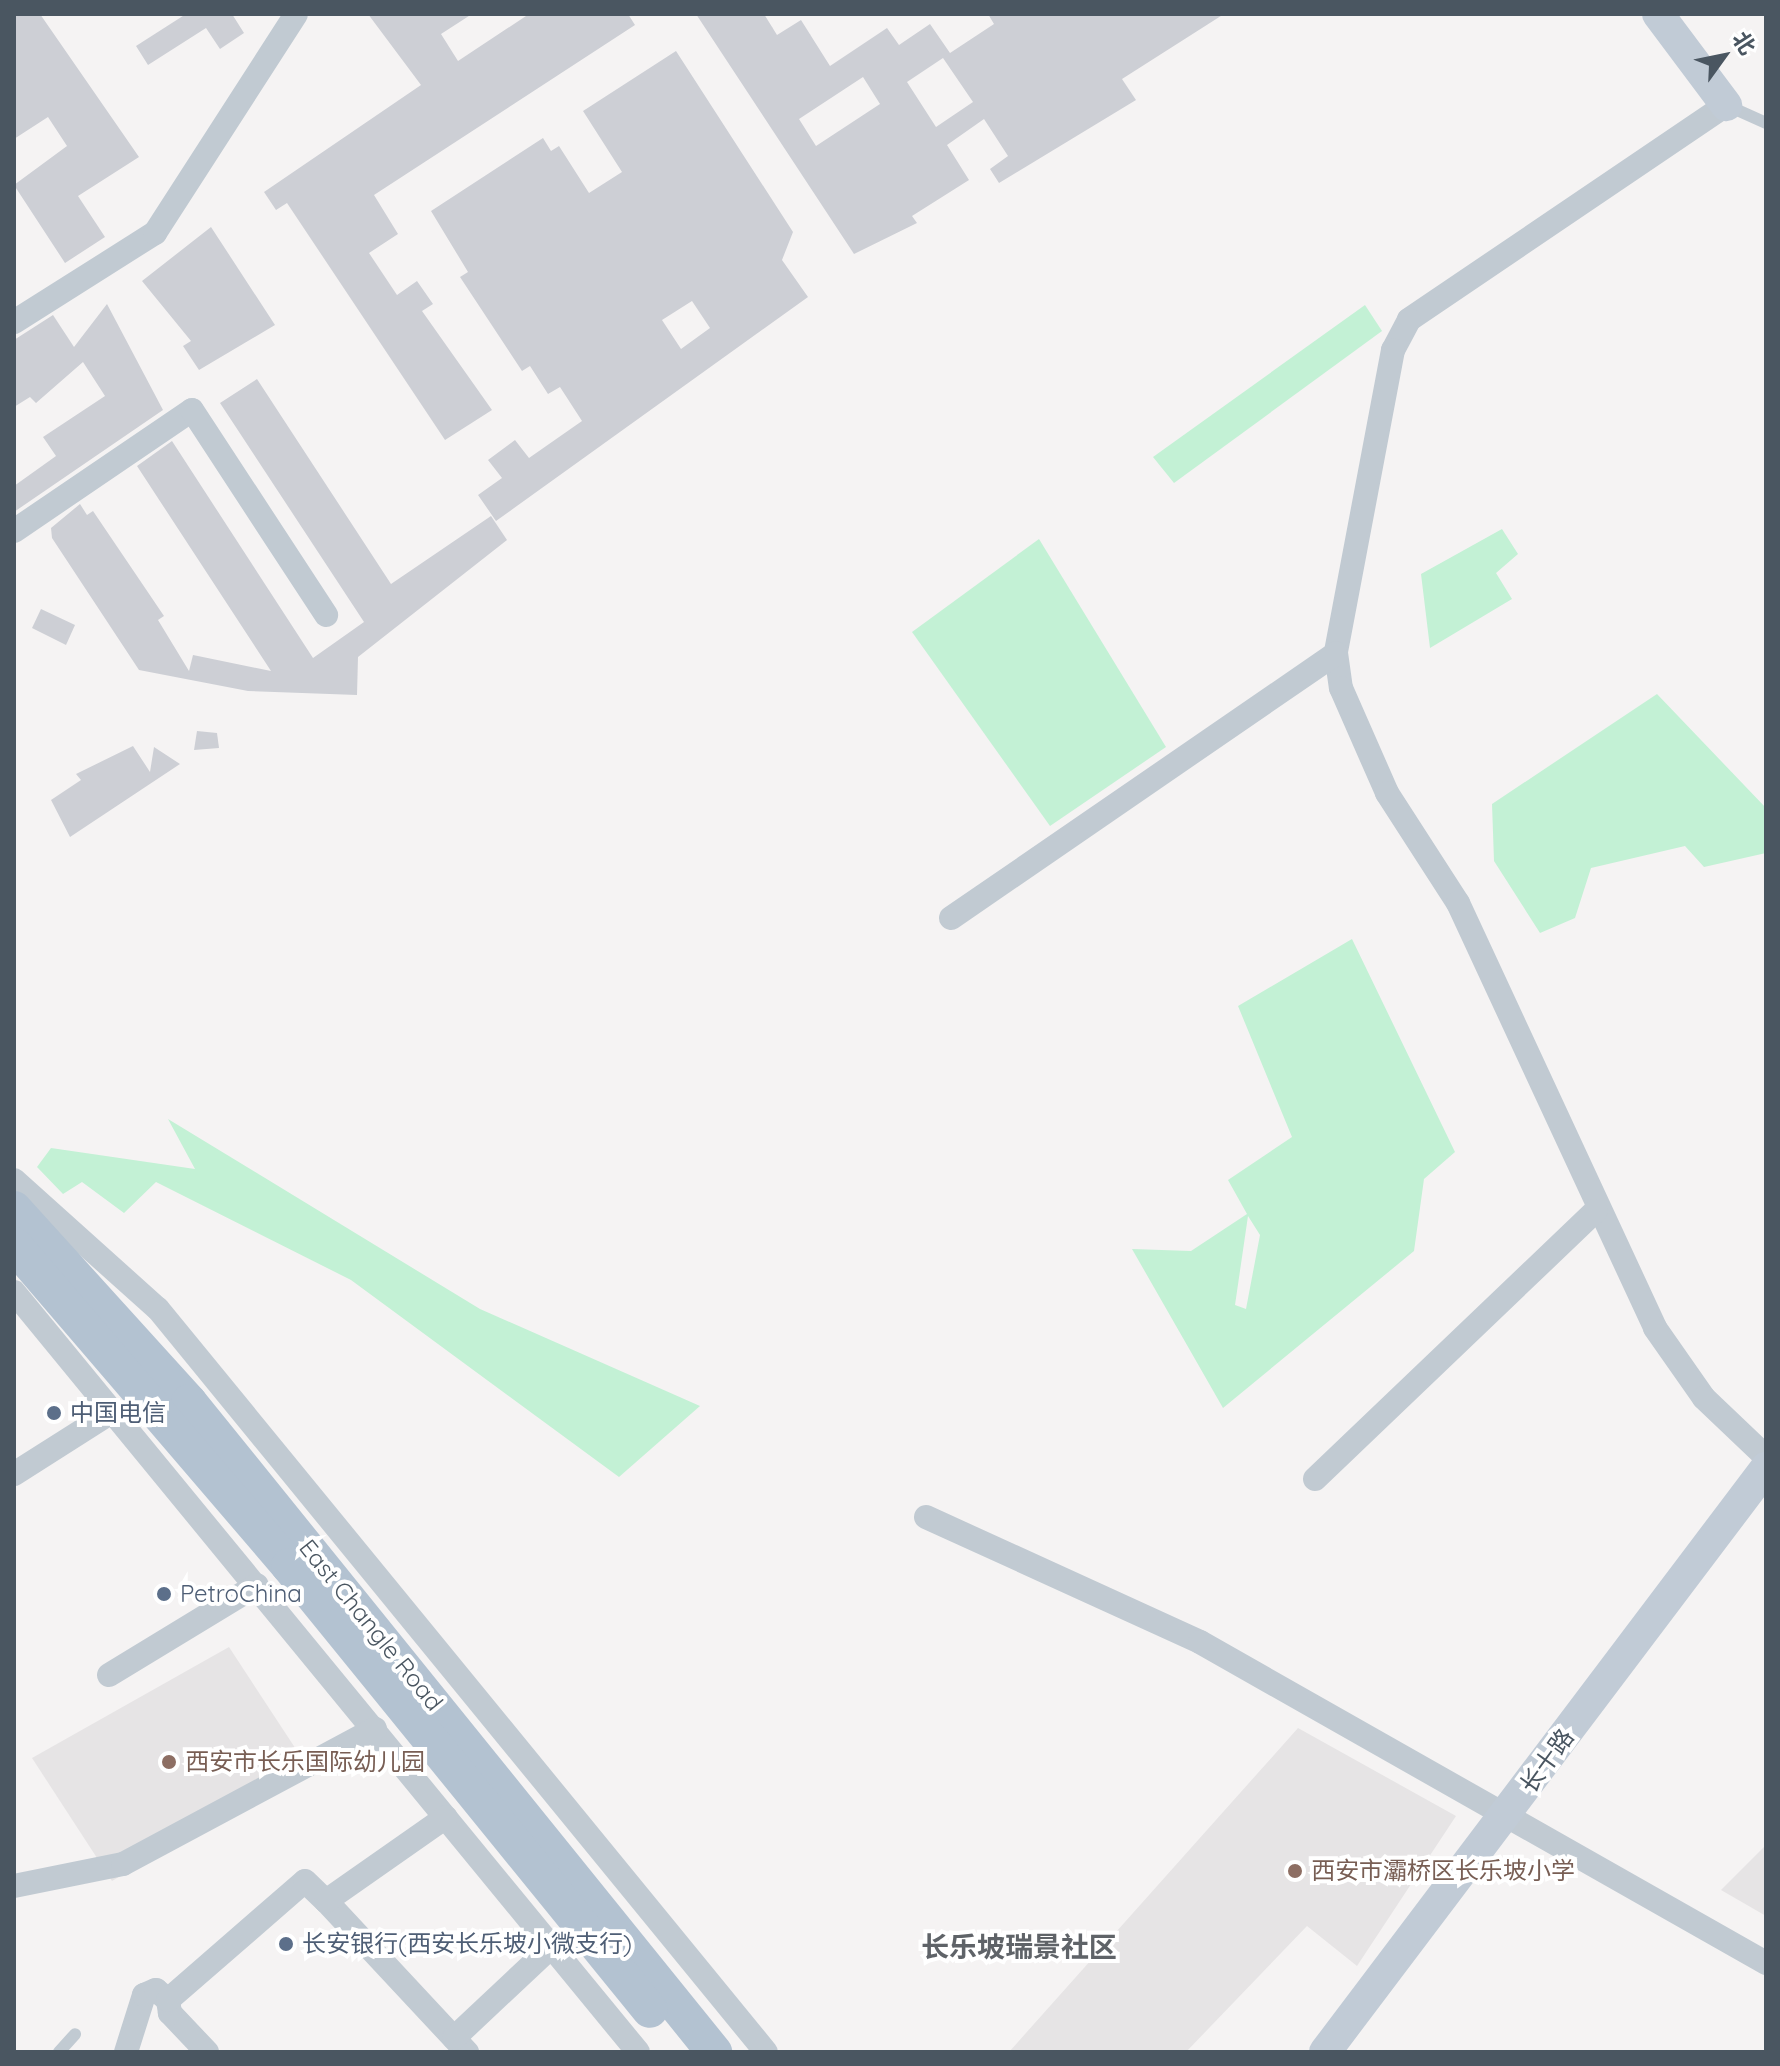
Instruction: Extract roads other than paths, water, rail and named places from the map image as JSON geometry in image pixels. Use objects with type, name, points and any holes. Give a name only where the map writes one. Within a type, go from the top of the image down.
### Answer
[{"type":"main road","name":"East Changle Road","points":[[14,1209],[189,1402],[714,2052]]},
{"type":"main road","name":"East Changle Road","points":[[14,1245],[289,1566],[684,2052]]},
{"type":"street","points":[[14,322],[155,233],[296,14]]},
{"type":"street","points":[[1658,14],[1726,105],[1409,320],[1393,350],[1336,653],[1341,688],[1387,793],[1458,903],[1595,1211],[1655,1328],[1704,1398],[1766,1457]]},
{"type":"street","points":[[14,531],[192,410],[326,615]]},
{"type":"street","points":[[951,918],[1336,653]]},
{"type":"street","points":[[14,1180],[158,1309],[766,2052]]},
{"type":"street","points":[[1315,1479],[1595,1211]]},
{"type":"street","points":[[14,1292],[110,1413],[257,1585],[638,2052]]},
{"type":"street","points":[[14,1474],[110,1413]]},
{"type":"street","name":"长十路","points":[[1325,2052],[1506,1817],[1766,1468]]},
{"type":"street","points":[[926,1517],[1200,1642],[1766,1963]]},
{"type":"street","points":[[109,1675],[257,1585]]},
{"type":"street","points":[[14,1886],[123,1864],[375,1729]]},
{"type":"street","points":[[326,1901],[446,1817]]},
{"type":"street","points":[[168,2000],[305,1881],[461,2045],[551,1947]]},
{"type":"street","points":[[126,2052],[144,1995],[156,1990],[168,2000],[207,2052]]},
{"type":"lane","points":[[1726,105],[1766,123]]},
{"type":"lane","points":[[59,2052],[75,2034]]},
{"type":"place","name":"中国电信","points":[[54,1413]]},
{"type":"place","name":"PetroChina","points":[[164,1594]]},
{"type":"place","name":"西安市长乐国际幼儿园","points":[[169,1762]]},
{"type":"place","name":"西安市灞桥区长乐坡小学","points":[[1295,1871]]},
{"type":"place","name":"长安银行(西安长乐坡小微支行)","points":[[286,1944]]},
{"type":"district","name":"长乐坡瑞景社区","points":[[1019,1947]]}]
